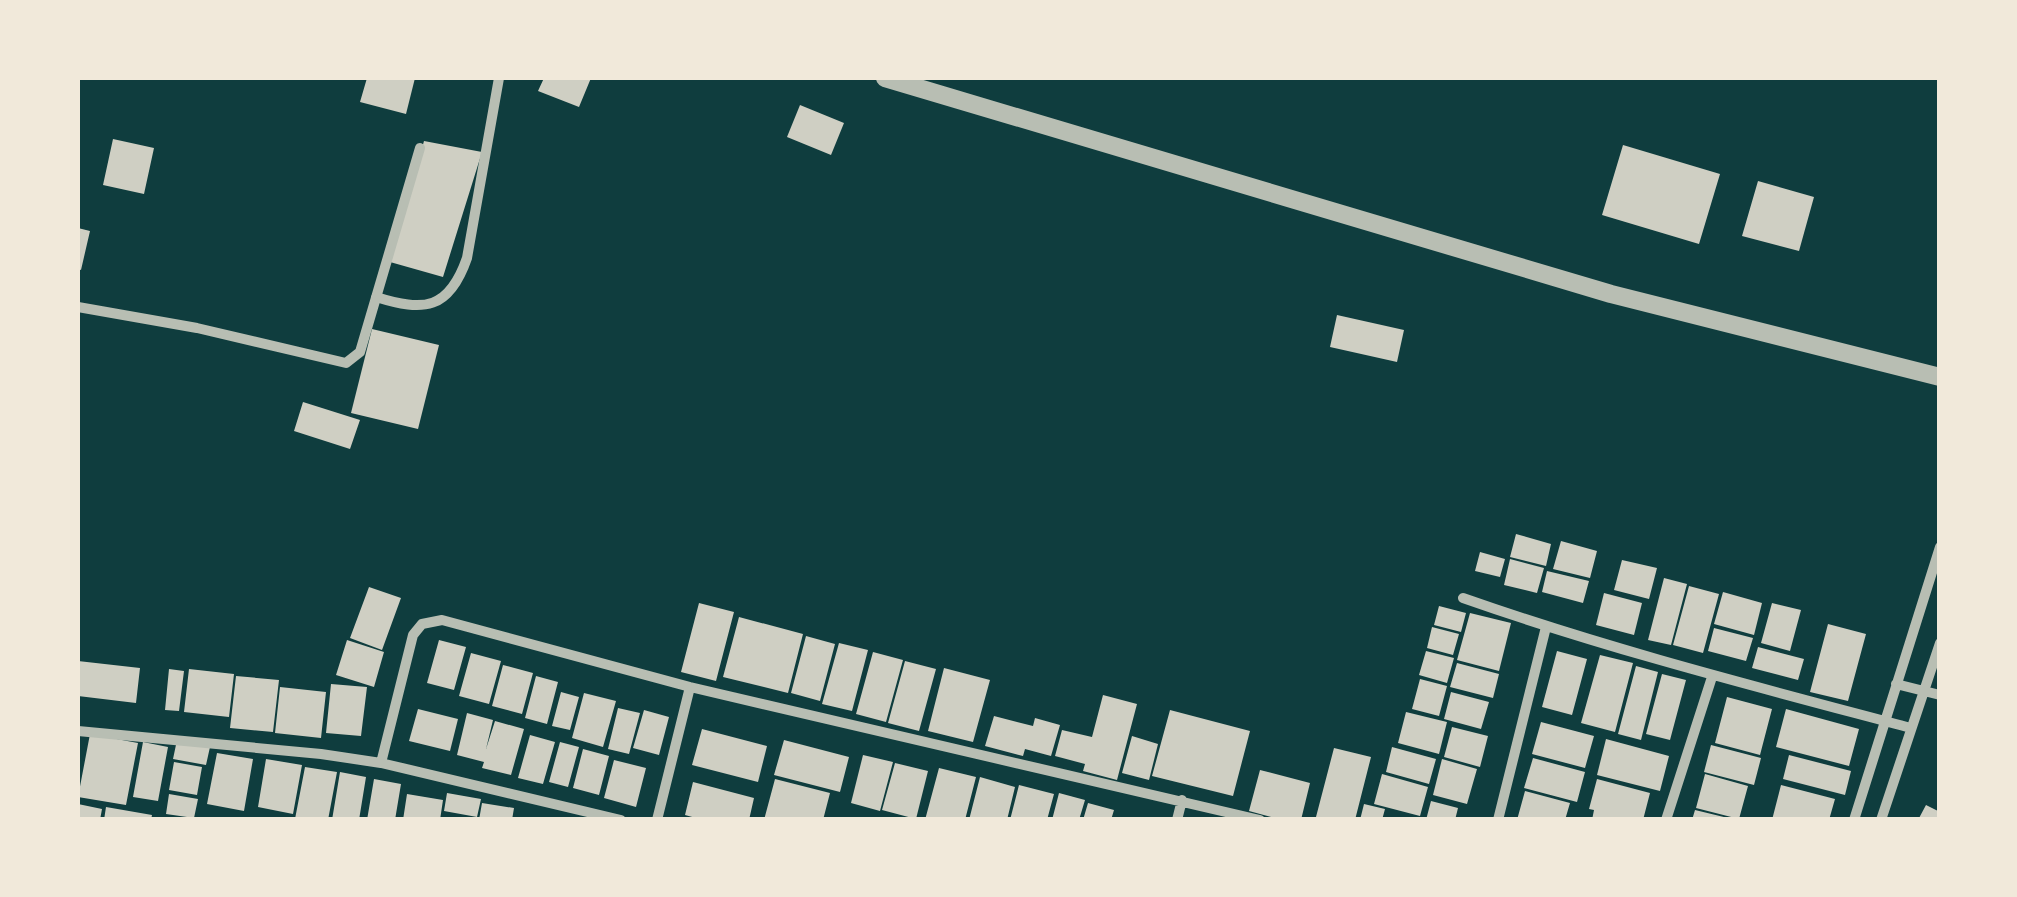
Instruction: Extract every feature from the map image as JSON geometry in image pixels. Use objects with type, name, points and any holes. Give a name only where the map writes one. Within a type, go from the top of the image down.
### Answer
[{"type":"street","points":[[376,297],[420,308],[435,304],[451,292],[460,278],[467,258],[498,78]]},
{"type":"street","points":[[885,78],[1611,294],[1940,377]]},
{"type":"street","points":[[78,307],[197,328],[346,363],[360,352],[420,148]]},
{"type":"street","points":[[1854,820],[1940,547]]},
{"type":"street","points":[[1464,598],[1712,677],[1912,728]]},
{"type":"street","points":[[381,763],[413,635],[430,620],[467,625],[690,688],[1260,820]]},
{"type":"street","points":[[1498,820],[1546,627]]},
{"type":"street","points":[[1881,820],[1940,644]]},
{"type":"street","points":[[1666,820],[1712,677]]},
{"type":"street","points":[[1896,684],[1940,695]]},
{"type":"street","points":[[656,820],[690,688]]},
{"type":"street","points":[[78,731],[381,763],[620,820]]},
{"type":"street","points":[[1177,820],[1182,800]]},
{"type":"building","points":[[367,78],[415,78],[406,114],[360,102]]},
{"type":"building","points":[[544,78],[591,78],[579,107],[538,91]]},
{"type":"building","points":[[800,105],[844,123],[831,155],[787,137]]},
{"type":"building","points":[[113,139],[154,148],[144,194],[103,185]]},
{"type":"building","points":[[424,141],[482,152],[443,277],[390,262]]},
{"type":"building","points":[[1623,145],[1720,174],[1699,244],[1602,215]]},
{"type":"building","points":[[1758,181],[1814,197],[1799,251],[1742,236]]},
{"type":"building","points":[[78,228],[90,231],[81,270],[78,269]]},
{"type":"building","points":[[1337,315],[1404,330],[1397,362],[1330,347]]},
{"type":"building","points":[[372,329],[439,345],[418,429],[351,413]]},
{"type":"building","points":[[303,402],[360,420],[350,449],[294,431]]},
{"type":"building","points":[[1516,534],[1551,544],[1546,566],[1510,557]]},
{"type":"building","points":[[1561,541],[1597,551],[1590,578],[1553,569]]},
{"type":"building","points":[[1480,552],[1505,559],[1500,577],[1475,571]]},
{"type":"building","points":[[1510,559],[1544,568],[1537,593],[1504,585]]},
{"type":"building","points":[[1622,560],[1657,568],[1649,599],[1614,590]]},
{"type":"building","points":[[1547,571],[1589,581],[1583,603],[1542,592]]},
{"type":"building","points":[[1664,578],[1687,584],[1671,645],[1648,640]]},
{"type":"building","points":[[1689,586],[1719,594],[1703,653],[1673,645]]},
{"type":"building","points":[[369,587],[401,598],[382,650],[350,638]]},
{"type":"building","points":[[1723,592],[1762,603],[1754,635],[1714,624]]},
{"type":"building","points":[[1604,593],[1642,603],[1634,635],[1596,625]]},
{"type":"building","points":[[699,603],[734,612],[716,681],[681,672]]},
{"type":"building","points":[[1772,603],[1801,610],[1790,651],[1761,643]]},
{"type":"building","points":[[1439,606],[1466,613],[1461,632],[1434,625]]},
{"type":"building","points":[[1470,613],[1511,623],[1499,671],[1457,660]]},
{"type":"building","points":[[739,617],[803,634],[788,693],[723,677]]},
{"type":"building","points":[[1828,624],[1866,634],[1848,701],[1810,692]]},
{"type":"building","points":[[1432,627],[1459,634],[1453,655],[1427,648]]},
{"type":"building","points":[[1714,628],[1753,638],[1746,661],[1708,651]]},
{"type":"building","points":[[806,636],[835,644],[820,701],[791,693]]},
{"type":"building","points":[[347,640],[384,652],[374,687],[336,675]]},
{"type":"building","points":[[439,640],[466,647],[454,690],[427,683]]},
{"type":"building","points":[[839,643],[868,650],[852,711],[822,704]]},
{"type":"building","points":[[1758,647],[1804,659],[1798,680],[1752,668]]},
{"type":"building","points":[[1426,651],[1454,658],[1447,683],[1419,675]]},
{"type":"building","points":[[1557,651],[1587,659],[1572,715],[1542,707]]},
{"type":"building","points":[[873,652],[903,660],[886,722],[856,714]]},
{"type":"building","points":[[471,653],[501,661],[489,704],[459,696]]},
{"type":"building","points":[[1600,655],[1633,663],[1615,732],[1581,723]]},
{"type":"building","points":[[78,661],[140,668],[136,703],[78,696]]},
{"type":"building","points":[[905,661],[936,669],[919,731],[888,723]]},
{"type":"building","points":[[1457,663],[1499,674],[1493,698],[1450,687]]},
{"type":"building","points":[[503,665],[533,673],[522,714],[492,706]]},
{"type":"building","points":[[1636,666],[1658,672],[1641,740],[1618,734]]},
{"type":"building","points":[[944,668],[990,680],[973,742],[928,731]]},
{"type":"building","points":[[169,669],[184,671],[179,711],[165,710]]},
{"type":"building","points":[[189,669],[234,674],[229,717],[184,712]]},
{"type":"building","points":[[1662,674],[1686,680],[1670,740],[1646,734]]},
{"type":"building","points":[[236,676],[279,680],[273,732],[230,728]]},
{"type":"building","points":[[536,676],[558,682],[547,724],[525,718]]},
{"type":"building","points":[[1420,679],[1447,686],[1439,716],[1412,709]]},
{"type":"building","points":[[331,684],[367,687],[361,736],[326,733]]},
{"type":"building","points":[[280,687],[326,692],[321,738],[275,733]]},
{"type":"building","points":[[561,692],[579,697],[570,730],[552,726]]},
{"type":"building","points":[[1451,692],[1489,702],[1481,729],[1444,719]]},
{"type":"building","points":[[584,693],[616,701],[603,747],[572,738]]},
{"type":"building","points":[[1103,695],[1137,704],[1117,780],[1083,771],[1085,764],[1055,756],[1062,730],[1092,737]]},
{"type":"building","points":[[1727,697],[1772,709],[1760,755],[1715,743]]},
{"type":"building","points":[[618,708],[640,713],[629,754],[608,749]]},
{"type":"building","points":[[418,709],[458,719],[450,751],[409,741]]},
{"type":"building","points":[[1786,709],[1859,729],[1849,766],[1776,747]]},
{"type":"building","points":[[644,710],[669,717],[659,755],[633,748]]},
{"type":"building","points":[[1170,710],[1250,731],[1233,796],[1152,776]]},
{"type":"building","points":[[1406,712],[1447,722],[1439,754],[1398,743]]},
{"type":"building","points":[[467,713],[493,720],[486,749],[495,721],[524,729],[511,775],[482,768],[484,762],[457,755]]},
{"type":"building","points":[[994,716],[1033,726],[1035,718],[1060,725],[1051,756],[1025,749],[1023,756],[985,746]]},
{"type":"building","points":[[1541,722],[1594,736],[1585,768],[1532,754]]},
{"type":"building","points":[[1452,727],[1488,736],[1480,767],[1444,757]]},
{"type":"building","points":[[702,729],[767,746],[758,782],[692,765]]},
{"type":"building","points":[[90,734],[138,743],[126,805],[78,797]]},
{"type":"building","points":[[530,735],[555,742],[543,784],[518,778]]},
{"type":"building","points":[[1132,736],[1158,744],[1149,780],[1122,773]]},
{"type":"building","points":[[1606,739],[1669,756],[1660,791],[1597,775]]},
{"type":"building","points":[[177,740],[210,747],[206,765],[173,759]]},
{"type":"building","points":[[784,740],[849,757],[840,792],[774,775]]},
{"type":"building","points":[[143,742],[168,747],[158,801],[133,797]]},
{"type":"building","points":[[560,742],[579,747],[568,787],[549,782]]},
{"type":"building","points":[[1711,745],[1761,758],[1754,785],[1704,772]]},
{"type":"building","points":[[1392,747],[1436,759],[1429,784],[1386,772]]},
{"type":"building","points":[[1334,748],[1371,757],[1355,820],[1316,817]]},
{"type":"building","points":[[583,749],[609,756],[599,795],[573,788]]},
{"type":"building","points":[[217,753],[253,759],[244,811],[207,804]]},
{"type":"building","points":[[863,755],[893,762],[880,811],[851,803]]},
{"type":"building","points":[[1789,755],[1851,771],[1845,795],[1783,779]]},
{"type":"building","points":[[1533,758],[1585,772],[1577,802],[1524,788]]},
{"type":"building","points":[[266,759],[302,765],[293,814],[258,807]]},
{"type":"building","points":[[1442,759],[1477,769],[1467,804],[1433,795]]},
{"type":"building","points":[[614,760],[646,768],[636,807],[604,798]]},
{"type":"building","points":[[174,762],[202,767],[197,795],[169,790]]},
{"type":"building","points":[[895,763],[928,771],[916,819],[882,810]]},
{"type":"building","points":[[305,767],[337,772],[328,820],[295,819]]},
{"type":"building","points":[[939,768],[976,777],[965,820],[925,820]]},
{"type":"building","points":[[1260,770],[1310,783],[1301,820],[1282,820],[1249,811]]},
{"type":"building","points":[[340,772],[366,777],[359,820],[332,820]]},
{"type":"building","points":[[1382,774],[1428,787],[1420,816],[1374,804]]},
{"type":"building","points":[[1705,774],[1748,786],[1739,819],[1696,808]]},
{"type":"building","points":[[980,777],[1015,787],[1007,820],[969,820]]},
{"type":"building","points":[[374,779],[401,784],[395,820],[367,820]]},
{"type":"building","points":[[775,779],[830,793],[823,820],[764,820]]},
{"type":"building","points":[[1597,779],[1650,793],[1643,820],[1592,820],[1594,810],[1589,809]]},
{"type":"building","points":[[693,782],[754,798],[749,820],[703,820],[685,815]]},
{"type":"building","points":[[1019,785],[1054,794],[1047,820],[1010,820]]},
{"type":"building","points":[[1781,785],[1835,799],[1829,820],[1772,820]]},
{"type":"building","points":[[1525,791],[1570,803],[1565,820],[1517,820]]},
{"type":"building","points":[[447,793],[481,799],[477,817],[444,811]]},
{"type":"building","points":[[1059,793],[1085,800],[1079,820],[1052,820]]},
{"type":"building","points":[[169,794],[198,799],[194,818],[166,814]]},
{"type":"building","points":[[407,794],[443,800],[440,820],[403,820]]},
{"type":"building","points":[[1431,801],[1458,808],[1455,820],[1426,820]]},
{"type":"building","points":[[482,803],[514,808],[512,820],[479,820]]},
{"type":"building","points":[[1088,803],[1114,810],[1111,820],[1083,820]]},
{"type":"building","points":[[78,804],[102,809],[100,820],[78,820]]},
{"type":"building","points":[[1364,804],[1385,809],[1382,820],[1360,820]]},
{"type":"building","points":[[1926,805],[1940,812],[1940,820],[1918,820]]},
{"type":"building","points":[[106,807],[152,815],[151,820],[104,820]]},
{"type":"building","points":[[1695,810],[1728,818],[1728,820],[1692,820]]}]
